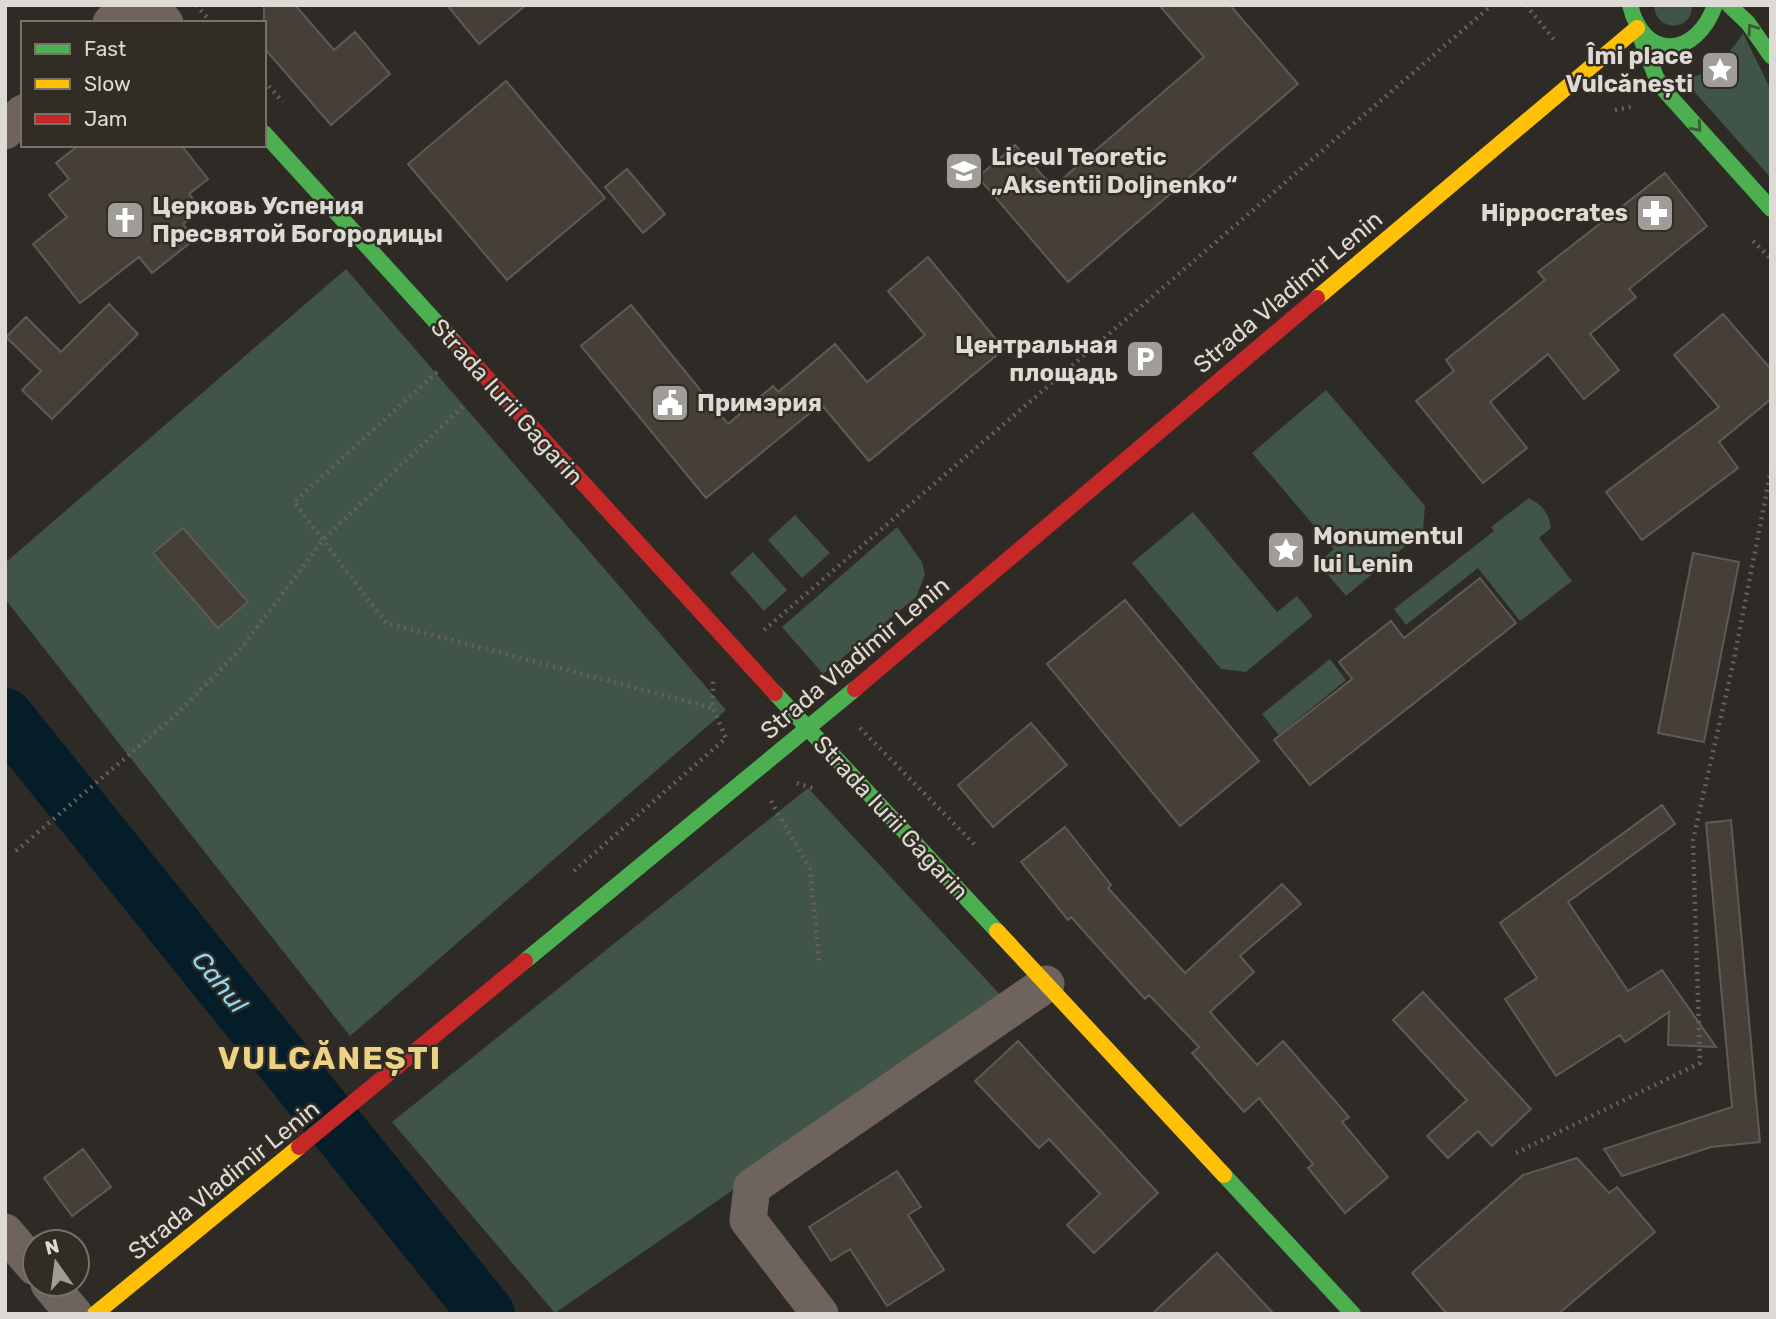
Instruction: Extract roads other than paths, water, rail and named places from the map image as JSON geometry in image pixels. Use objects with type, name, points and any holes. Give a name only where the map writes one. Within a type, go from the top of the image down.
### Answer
[{"type":"main road","points":[[1610,5],[1632,16],[1659,45],[1686,45],[1707,28],[1715,5]]},
{"type":"main road","points":[[1729,5],[1748,23],[1771,57]]},
{"type":"main road","points":[[1632,16],[1656,77],[1665,91],[1771,209]]},
{"type":"main road","name":"Strada Vladimir Lenin","points":[[95,1314],[807,728],[1632,16]]},
{"type":"main road","name":"Strada Iurii Gagarin","points":[[266,135],[807,728],[1353,1314]]},
{"type":"street","points":[[113,21],[128,5]]},
{"type":"street","points":[[150,5],[164,21]]},
{"type":"street","points":[[5,131],[21,115]]},
{"type":"street","points":[[820,1314],[748,1220],[752,1187],[1046,984]]},
{"type":"street","points":[[5,1232],[21,1251]]},
{"type":"street","points":[[61,1298],[74,1314]]},
{"type":"waterway","name":"Cahul","points":[[5,716],[487,1314]]},
{"type":"place","name":"Îmi place Vulcănești","points":[[1720,70]]},
{"type":"place","name":"Liceul Teoretic „Aksentii Doljnenko“","points":[[964,171]]},
{"type":"place","name":"Hippocrates","points":[[1655,213]]},
{"type":"place","name":"Церковь Успения Пресвятой Богородицы","points":[[125,220]]},
{"type":"place","name":"Центральная площадь","points":[[1145,359]]},
{"type":"place","name":"Примэрия","points":[[670,403]]},
{"type":"place","name":"Monumentul lui Lenin","points":[[1286,550]]},
{"type":"district","name":"VULCĂNEȘTI","points":[[330,1058]]}]
